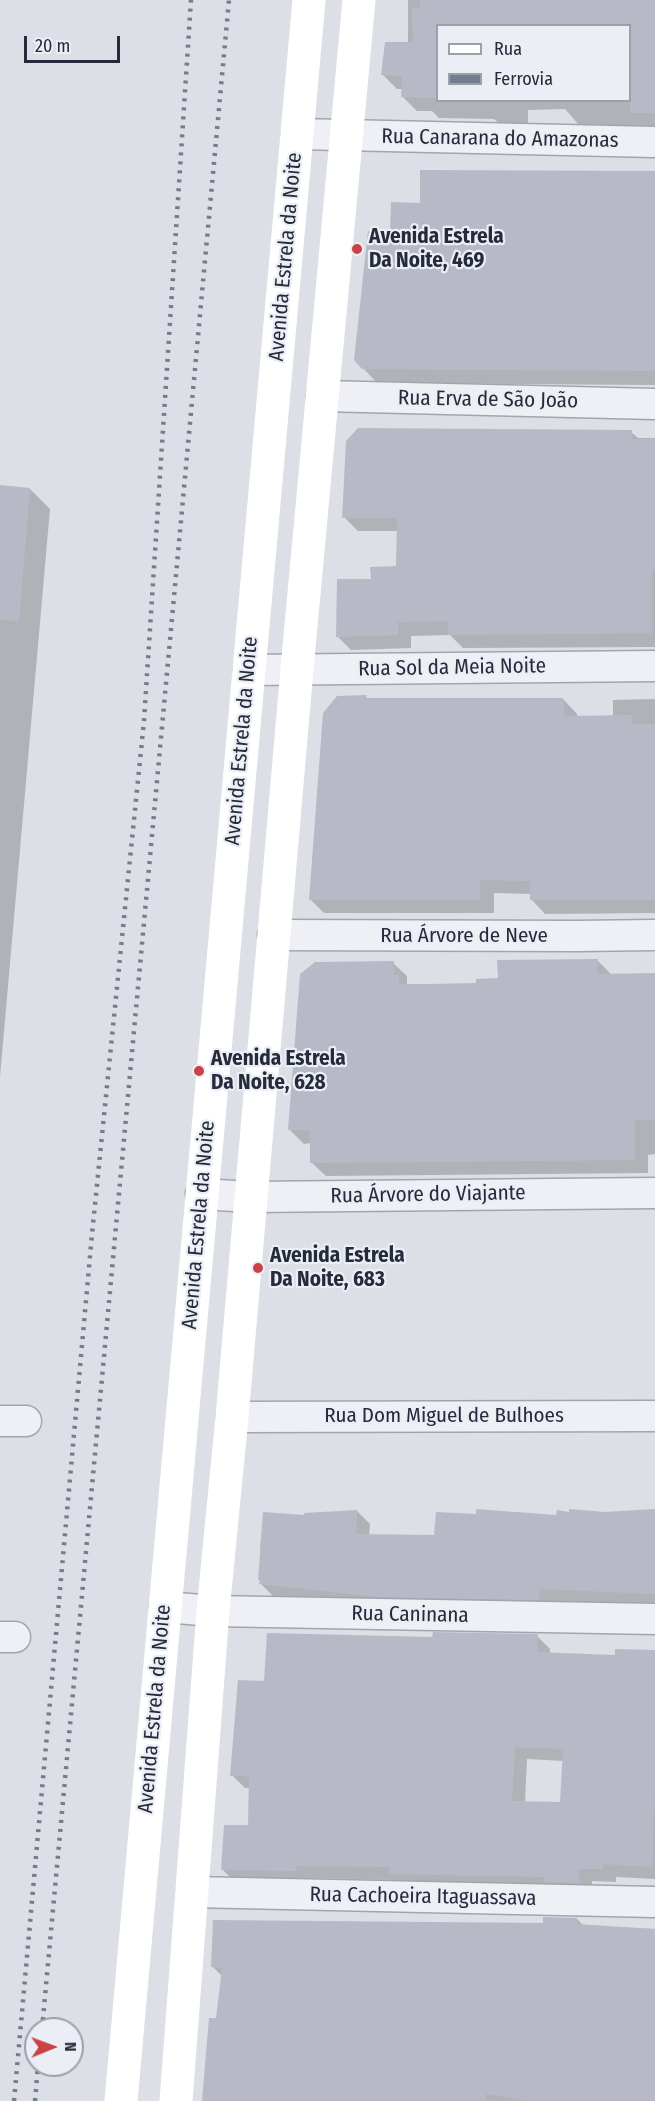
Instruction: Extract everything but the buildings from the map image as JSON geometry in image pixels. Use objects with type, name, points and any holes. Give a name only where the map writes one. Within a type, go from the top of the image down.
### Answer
[{"type":"street","name":"Avenida Estrela da Noite","points":[[120,2101],[309,0]]},
{"type":"street","points":[[176,2101],[213,1611],[359,0]]},
{"type":"street","name":"Avenida Estrela da Noite","points":[[297,134],[345,136]]},
{"type":"street","name":"Rua Canarana do Amazonas","points":[[345,136],[655,142]]},
{"type":"street","name":"Rua Erva de São João","points":[[322,396],[655,404]]},
{"type":"street","name":"Rua Sol da Meia Noite","points":[[249,670],[655,666]]},
{"type":"street","name":"Rua Árvore de Neve","points":[[273,935],[655,935]]},
{"type":"street","name":"Rua Árvore do Viajante","points":[[201,1194],[251,1197],[655,1193]]},
{"type":"street","name":"Rua Dom Miguel de Bulhoes","points":[[232,1417],[655,1416]]},
{"type":"street","name":"Rua Caninana","points":[[165,1607],[213,1611],[655,1618]]},
{"type":"street","name":"Rua Cachoeira Itaguassava","points":[[192,1892],[655,1902]]},
{"type":"railway","points":[[14,2101],[92,1234],[144,721],[191,0]]},
{"type":"railway","points":[[43,2017],[229,0]]},
{"type":"railway","points":[[35,2101],[37,2077]]},
{"type":"place","name":"Avenida Estrela Da Noite, 469","points":[[357,249]]},
{"type":"place","name":"Avenida Estrela Da Noite, 628","points":[[199,1071]]},
{"type":"place","name":"Avenida Estrela Da Noite, 683","points":[[258,1268]]}]
